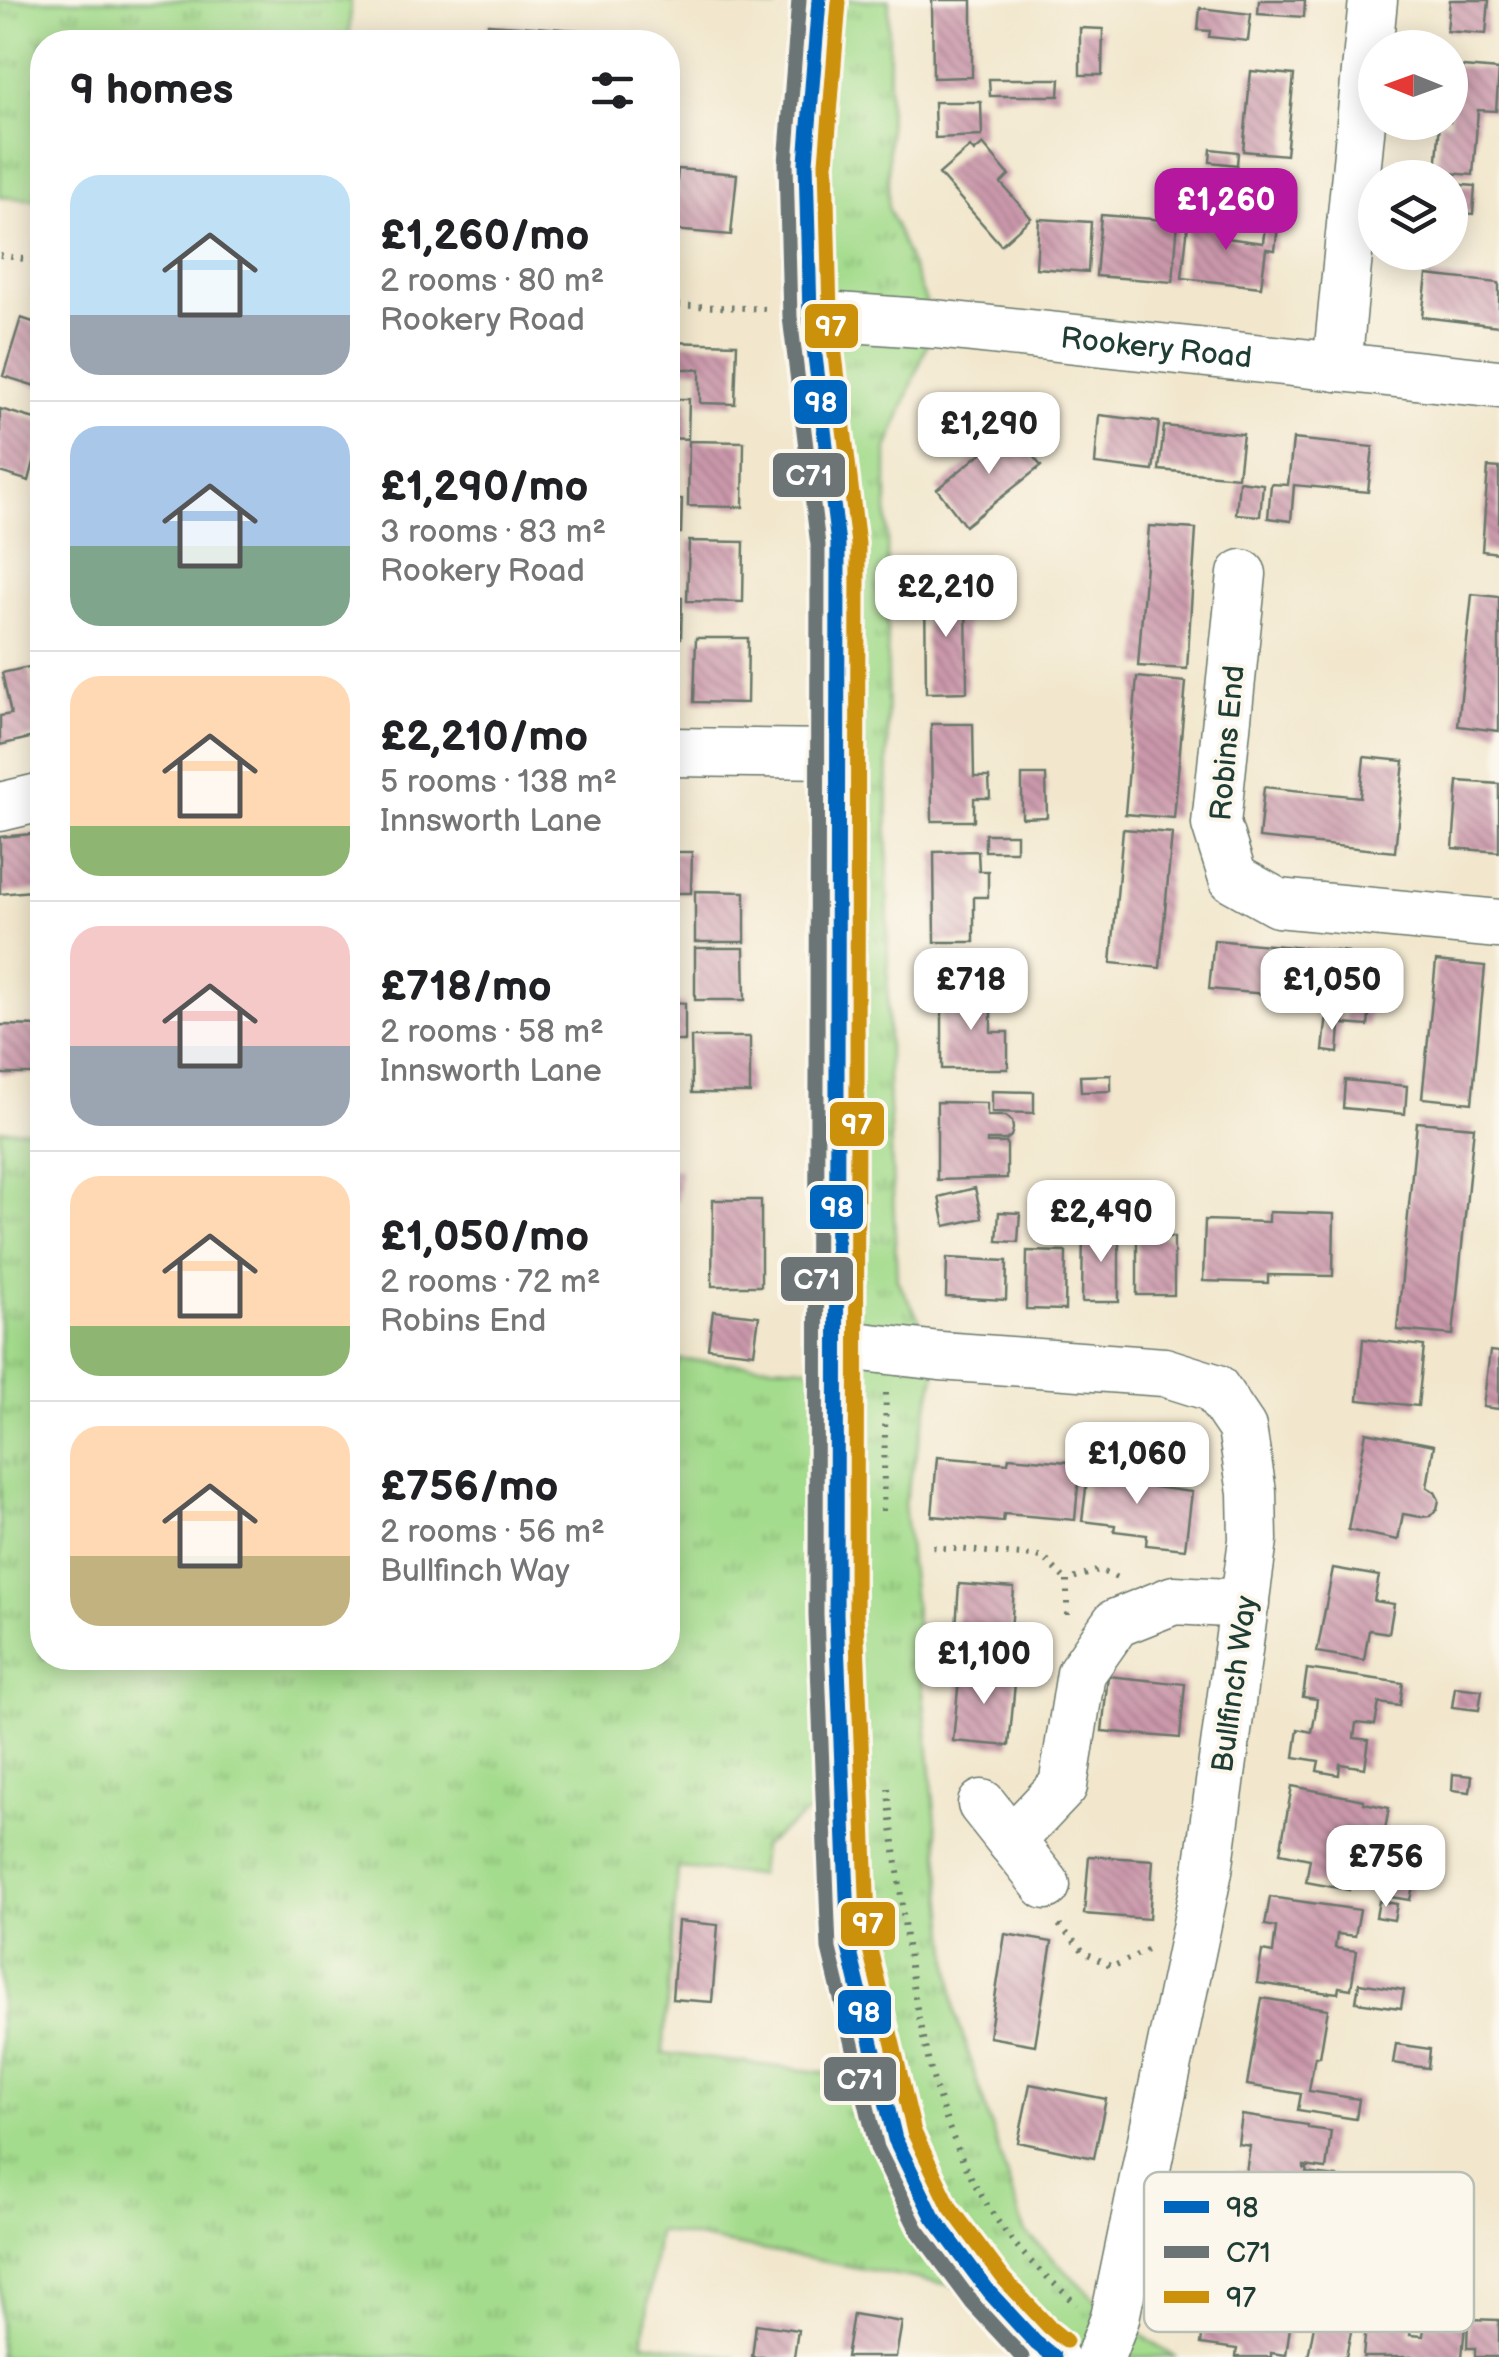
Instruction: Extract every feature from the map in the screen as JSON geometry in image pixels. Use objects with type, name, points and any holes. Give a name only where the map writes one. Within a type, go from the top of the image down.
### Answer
[{"type":"street","points":[[819,0],[806,162],[810,315],[838,544],[836,1614],[850,1948],[894,2139],[932,2216],[989,2292],[1054,2357]]},
{"type":"street","points":[[1337,367],[1373,0]]},
{"type":"street","name":"Rookery Road","points":[[810,315],[935,324],[1499,384]]},
{"type":"street","name":"Robins End","points":[[1242,574],[1247,631],[1216,824],[1233,878],[1278,903],[1499,924]]},
{"type":"street","points":[[680,752],[839,754]]},
{"type":"street","points":[[0,808],[30,800]]},
{"type":"street","name":"Bullfinch Way","points":[[838,1344],[940,1356],[1164,1372],[1215,1388],[1242,1428],[1252,1492],[1254,1540],[1208,1871],[1145,2172]]},
{"type":"street","points":[[1011,1842],[1063,1786],[1082,1674],[1116,1623],[1174,1600],[1245,1604]]},
{"type":"street","points":[[982,1804],[1046,1885]]},
{"type":"street","name":"Bullfinch Way","points":[[1105,2343],[1115,2318],[1144,2178]]},
{"type":"path","points":[[0,255],[30,260]]},
{"type":"path","points":[[680,305],[810,315]]},
{"type":"path","points":[[882,1529],[887,1349]]},
{"type":"path","points":[[933,1547],[1043,1557],[1067,1581]]},
{"type":"path","points":[[888,1782],[920,2027],[938,2096],[957,2147],[982,2198],[1013,2242],[1084,2311],[1105,2343]]},
{"type":"path","points":[[1046,1885],[1047,1912],[1084,1952],[1112,1966],[1195,1932]]},
{"type":"green space","points":[[0,0],[351,0],[350,30],[30,30],[30,199],[0,197]]},
{"type":"green space","points":[[666,0],[776,0],[776,8]]},
{"type":"green space","points":[[819,0],[889,0],[888,208],[935,324],[887,449],[888,1084],[897,1280],[940,1356],[904,1503],[955,2012],[1024,2231],[1115,2318],[1175,2357],[1032,2357],[989,2292],[658,2231],[643,2343],[736,2357],[0,2357],[0,1130],[30,1129],[30,1670],[680,1670],[680,1360],[837,1369]],"holes":[[[841,1810],[878,2079],[663,2053],[678,1868],[759,1875],[762,1846],[810,1811]]]},
{"type":"building","points":[[932,0],[972,0],[972,77],[933,78]]},
{"type":"building","points":[[1259,0],[1305,0],[1304,17],[1258,14]]},
{"type":"building","points":[[1450,0],[1489,0],[1486,34],[1447,30]]},
{"type":"building","points":[[1200,8],[1251,14],[1248,41],[1209,37],[1210,31],[1198,30]]},
{"type":"building","points":[[488,24],[576,30],[488,30]]},
{"type":"building","points":[[1080,28],[1103,29],[1102,75],[1080,75]]},
{"type":"building","points":[[1468,67],[1499,70],[1496,111],[1478,110],[1473,175],[1468,175],[1468,160],[1437,160],[1439,140],[1468,140]]},
{"type":"building","points":[[1251,71],[1294,75],[1286,155],[1243,151]]},
{"type":"building","points":[[989,79],[1060,79],[1059,96],[990,96]]},
{"type":"building","points":[[934,102],[981,102],[982,136],[935,138]]},
{"type":"building","points":[[983,144],[1009,175],[1001,183],[1031,218],[1001,245],[939,174],[970,147],[974,152]]},
{"type":"building","points":[[1211,149],[1238,152],[1237,165],[1210,162]]},
{"type":"building","points":[[680,169],[737,174],[731,235],[680,231]]},
{"type":"building","points":[[1468,185],[1475,186],[1473,214],[1468,214]]},
{"type":"building","points":[[1241,197],[1272,201],[1269,216],[1240,213]]},
{"type":"building","points":[[1101,215],[1178,221],[1173,282],[1096,276]]},
{"type":"building","points":[[1189,216],[1229,221],[1226,238],[1263,243],[1266,217],[1279,219],[1275,250],[1266,249],[1261,287],[1182,278]]},
{"type":"building","points":[[1039,219],[1091,222],[1088,272],[1036,268]]},
{"type":"building","points":[[1427,275],[1499,283],[1499,326],[1422,317]]},
{"type":"building","points":[[21,318],[30,321],[30,384],[3,376]]},
{"type":"building","points":[[680,342],[737,344],[735,404],[700,403],[700,369],[680,369]]},
{"type":"building","points":[[680,399],[689,399],[688,439],[680,439]]},
{"type":"building","points":[[0,409],[30,418],[30,477],[29,481],[0,472]]},
{"type":"building","points":[[1099,415],[1159,422],[1153,471],[1095,464]]},
{"type":"building","points":[[1164,426],[1243,434],[1238,477],[1159,470]]},
{"type":"building","points":[[1011,429],[1041,466],[965,526],[937,489]]},
{"type":"building","points":[[1293,439],[1373,447],[1368,492],[1294,485],[1291,521],[1268,518],[1271,484],[1288,485]]},
{"type":"building","points":[[689,441],[744,442],[743,507],[688,506]]},
{"type":"building","points":[[1488,467],[1499,468],[1499,553],[1482,551]]},
{"type":"building","points":[[1239,481],[1263,484],[1260,516],[1236,514]]},
{"type":"building","points":[[1149,526],[1196,529],[1187,669],[1138,666]]},
{"type":"building","points":[[689,541],[744,542],[743,602],[687,601]]},
{"type":"building","points":[[966,587],[967,692],[926,693],[925,588]]},
{"type":"building","points":[[1472,594],[1499,597],[1499,731],[1458,726]]},
{"type":"building","points":[[696,638],[748,638],[747,703],[694,702]]},
{"type":"building","points":[[29,667],[30,738],[0,745],[0,716],[11,714],[2,673]]},
{"type":"building","points":[[1137,677],[1186,682],[1174,818],[1125,814]]},
{"type":"building","points":[[931,724],[973,724],[974,777],[989,777],[990,798],[974,798],[974,821],[932,821]]},
{"type":"building","points":[[1364,757],[1404,761],[1395,852],[1259,838],[1264,787],[1360,797]]},
{"type":"building","points":[[1022,775],[1046,775],[1047,817],[1022,818]]},
{"type":"building","points":[[1458,781],[1499,784],[1499,852],[1453,848]]},
{"type":"building","points":[[1123,829],[1172,833],[1160,968],[1111,963]]},
{"type":"building","points":[[30,834],[30,891],[0,894],[0,837]]},
{"type":"building","points":[[985,834],[1016,834],[1016,851],[985,851]]},
{"type":"building","points":[[978,851],[979,871],[988,871],[988,897],[974,897],[974,942],[935,942],[934,852]]},
{"type":"building","points":[[680,852],[692,852],[691,893],[680,893]]},
{"type":"building","points":[[695,891],[745,892],[745,942],[695,942]]},
{"type":"building","points":[[1214,940],[1348,952],[1344,1001],[1209,989]]},
{"type":"building","points":[[695,948],[744,948],[745,1000],[695,1000]]},
{"type":"building","points":[[1436,961],[1485,966],[1472,1103],[1422,1098]]},
{"type":"building","points":[[942,992],[991,992],[991,1032],[1008,1032],[1008,1069],[942,1069]]},
{"type":"building","points":[[1347,993],[1371,995],[1368,1026],[1344,1024]]},
{"type":"building","points":[[680,1003],[685,1003],[685,1041],[680,1041]]},
{"type":"building","points":[[1327,1013],[1341,1014],[1338,1053],[1323,1051]]},
{"type":"building","points":[[0,1025],[30,1026],[30,1074],[0,1074]]},
{"type":"building","points":[[691,1037],[750,1037],[750,1093],[692,1093]]},
{"type":"building","points":[[1111,1075],[1111,1091],[1081,1092],[1080,1076]]},
{"type":"building","points":[[1345,1080],[1407,1086],[1405,1114],[1343,1108]]},
{"type":"building","points":[[992,1091],[1034,1092],[1034,1113],[992,1112]]},
{"type":"building","points":[[937,1102],[987,1103],[987,1116],[1006,1116],[1012,1121],[1011,1136],[1006,1140],[987,1140],[1007,1143],[1007,1178],[937,1180]]},
{"type":"building","points":[[1417,1122],[1474,1127],[1453,1335],[1397,1330]]},
{"type":"building","points":[[975,1188],[982,1218],[945,1226],[939,1197]]},
{"type":"building","points":[[713,1200],[761,1200],[761,1286],[712,1286]]},
{"type":"building","points":[[999,1212],[1020,1213],[1018,1242],[997,1241]]},
{"type":"building","points":[[1269,1212],[1334,1214],[1333,1276],[1268,1275],[1268,1283],[1203,1281],[1205,1220],[1269,1222]]},
{"type":"building","points":[[1083,1227],[1119,1227],[1119,1302],[1082,1302]]},
{"type":"building","points":[[1137,1237],[1174,1237],[1174,1295],[1137,1295]]},
{"type":"building","points":[[1027,1251],[1066,1252],[1065,1310],[1026,1309]]},
{"type":"building","points":[[947,1258],[1007,1261],[1006,1300],[946,1297]]},
{"type":"building","points":[[713,1311],[759,1316],[754,1353],[708,1348]]},
{"type":"building","points":[[1363,1339],[1424,1346],[1418,1406],[1358,1400]]},
{"type":"building","points":[[1490,1351],[1499,1352],[1499,1409],[1483,1407]]},
{"type":"building","points":[[1366,1432],[1434,1445],[1427,1487],[1439,1500],[1437,1509],[1430,1516],[1403,1514],[1398,1540],[1348,1530]]},
{"type":"building","points":[[937,1457],[1008,1463],[1009,1457],[1080,1463],[1075,1520],[1004,1514],[1003,1522],[932,1516]]},
{"type":"building","points":[[1089,1464],[1122,1468],[1121,1476],[1154,1480],[1153,1487],[1192,1492],[1185,1549],[1146,1545],[1147,1535],[1114,1531],[1115,1525],[1082,1521]]},
{"type":"building","points":[[1333,1568],[1379,1576],[1374,1601],[1394,1604],[1389,1633],[1369,1630],[1364,1660],[1317,1652]]},
{"type":"building","points":[[959,1584],[1014,1588],[1009,1661],[954,1657]]},
{"type":"building","points":[[960,1668],[1016,1673],[1009,1746],[953,1741]]},
{"type":"building","points":[[1307,1669],[1403,1683],[1400,1706],[1379,1703],[1375,1725],[1356,1723],[1354,1738],[1369,1740],[1365,1768],[1340,1764],[1339,1775],[1317,1771],[1319,1761],[1294,1757],[1298,1729],[1312,1732],[1315,1716],[1317,1699],[1303,1697]]},
{"type":"building","points":[[1108,1676],[1185,1684],[1180,1738],[1102,1731]]},
{"type":"building","points":[[1455,1687],[1482,1690],[1479,1710],[1452,1707]]},
{"type":"building","points":[[1453,1774],[1472,1776],[1470,1792],[1452,1790]]},
{"type":"building","points":[[1292,1786],[1389,1808],[1383,1841],[1358,1836],[1356,1844],[1337,1841],[1333,1863],[1353,1867],[1349,1890],[1306,1882],[1310,1859],[1280,1853]]},
{"type":"building","points":[[1089,1856],[1153,1860],[1149,1919],[1084,1914]]},
{"type":"building","points":[[1386,1882],[1413,1886],[1410,1900],[1384,1896]]},
{"type":"building","points":[[1270,1897],[1360,1910],[1355,1936],[1337,1934],[1335,1948],[1357,1951],[1351,1989],[1339,1987],[1338,1993],[1329,1993],[1257,1983],[1262,1951],[1273,1953],[1276,1927],[1265,1925]]},
{"type":"building","points":[[1379,1901],[1397,1904],[1394,1920],[1376,1917]]},
{"type":"building","points":[[678,1921],[718,1925],[712,2002],[672,1999]]},
{"type":"building","points":[[1005,1934],[1052,1942],[1035,2045],[989,2037]]},
{"type":"building","points":[[1359,1983],[1404,1990],[1401,2008],[1356,2002]]},
{"type":"building","points":[[1262,1998],[1328,2009],[1320,2057],[1315,2057],[1309,2091],[1359,2099],[1356,2119],[1298,2110],[1301,2094],[1247,2085]]},
{"type":"building","points":[[1396,2044],[1430,2049],[1428,2068],[1393,2063]]},
{"type":"building","points":[[1030,2084],[1106,2099],[1094,2158],[1018,2142]]},
{"type":"building","points":[[1242,2115],[1331,2131],[1326,2169],[1304,2166],[1306,2172],[1246,2172],[1250,2146],[1238,2144]]},
{"type":"building","points":[[853,2314],[902,2322],[896,2357],[846,2357]]},
{"type":"building","points":[[1474,2319],[1499,2320],[1499,2357],[1475,2357],[1475,2348],[1467,2348],[1468,2332],[1474,2332]]},
{"type":"building","points":[[756,2324],[798,2330],[794,2357],[752,2357]]},
{"type":"building","points":[[1203,2332],[1289,2332],[1286,2355],[1236,2357],[1237,2349],[1201,2344]]},
{"type":"building","points":[[1313,2332],[1351,2332],[1346,2357],[1308,2357]]},
{"type":"building","points":[[1365,2332],[1410,2332],[1423,2336],[1424,2332],[1464,2332],[1462,2357],[1363,2357]]},
{"type":"transit line","name":"C71","points":[[799,0],[786,163],[790,317],[818,545],[816,1614],[829,1949],[877,2148],[917,2229],[973,2304],[1022,2357]]},
{"type":"transit line","name":"98","points":[[819,0],[806,162],[810,315],[838,544],[836,1614],[849,1948],[895,2139],[933,2217],[989,2292],[1054,2357]]},
{"type":"transit line","name":"97","points":[[839,2],[826,163],[830,314],[858,544],[856,1614],[869,1945],[914,2132],[950,2207],[1004,2279],[1066,2341]]}]
